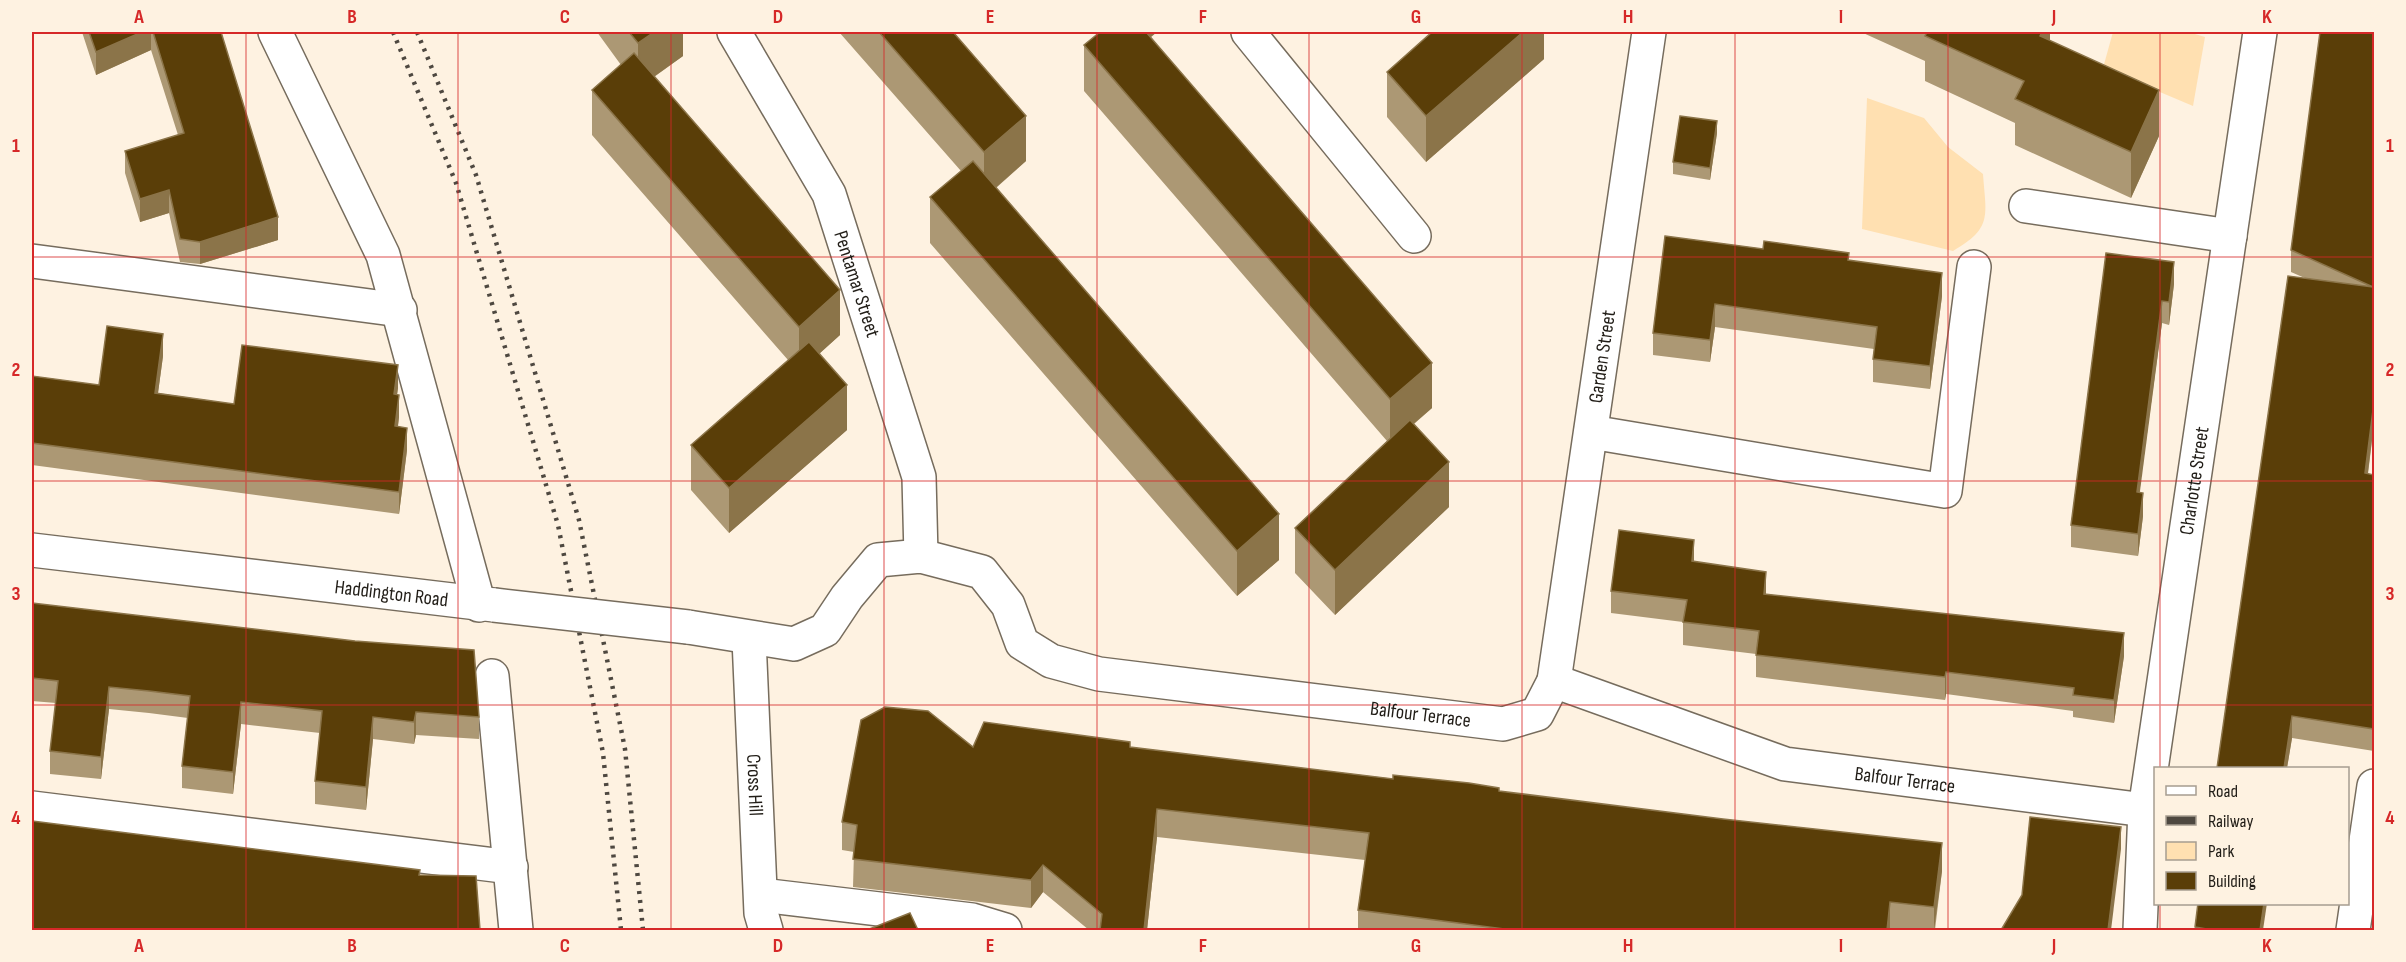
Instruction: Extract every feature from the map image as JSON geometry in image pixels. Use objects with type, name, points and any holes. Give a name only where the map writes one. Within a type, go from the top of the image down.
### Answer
[{"type":"street","points":[[275,32],[383,255],[487,605]]},
{"type":"street","name":"Pentamar Street","points":[[734,32],[829,194],[919,477],[921,556]]},
{"type":"street","points":[[1248,32],[1414,236]]},
{"type":"street","name":"Garden Street","points":[[1554,681],[1649,32]]},
{"type":"street","name":"Charlotte Street","points":[[2140,930],[2145,810],[2260,32]]},
{"type":"street","points":[[2026,206],[2230,236]]},
{"type":"street","points":[[32,261],[399,310]]},
{"type":"street","points":[[1591,432],[1945,491],[1974,267]]},
{"type":"street","name":"Haddington Road","points":[[32,550],[688,627],[749,639]]},
{"type":"street","name":"Balfour Terrace","points":[[749,639],[794,644],[825,630],[847,597],[878,560],[921,556],[982,572],[1008,605],[1022,643],[1051,661],[1099,674],[1503,724],[1537,714],[1554,681],[1785,764],[2145,810]]},
{"type":"street","name":"Cross Hill","points":[[749,639],[761,895],[766,930]]},
{"type":"street","points":[[492,676],[516,930]]},
{"type":"street","points":[[2353,930],[2374,786]]},
{"type":"street","points":[[32,808],[511,867]]},
{"type":"street","points":[[761,895],[972,920],[1005,930]]},
{"type":"green space","points":[[2113,32],[2188,32],[2205,37],[2193,106],[2103,68]]},
{"type":"green space","points":[[1867,98],[1924,118],[1948,147],[1983,174],[1984,220],[1981,228],[1966,243],[1953,251],[1862,229]]},
{"type":"building","points":[[89,32],[142,32],[96,52]]},
{"type":"building","points":[[153,32],[221,32],[278,217],[200,242],[180,239],[169,190],[140,199],[125,151],[184,133]]},
{"type":"building","points":[[629,32],[654,32],[638,43]]},
{"type":"building","points":[[879,32],[953,32],[1026,116],[984,152]]},
{"type":"building","points":[[1100,32],[1146,32],[1432,363],[1390,399],[1084,45]]},
{"type":"building","points":[[1432,32],[1523,32],[1426,116],[1387,72]]},
{"type":"building","points":[[1927,32],[2042,32],[2040,36],[2159,90],[2131,152],[2015,99],[2024,81],[1925,36]]},
{"type":"building","points":[[2320,32],[2374,32],[2374,402],[2365,473],[2374,475],[2374,729],[2292,716],[2284,767],[2217,767],[2288,276],[2373,287],[2291,250]]},
{"type":"building","points":[[634,53],[840,290],[799,327],[592,90]]},
{"type":"building","points":[[1680,116],[1717,121],[1710,168],[1673,162]]},
{"type":"building","points":[[973,161],[1279,514],[1237,551],[930,197]]},
{"type":"building","points":[[1665,236],[1763,249],[1764,241],[1849,253],[1848,260],[1942,273],[1930,366],[1873,359],[1877,327],[1715,304],[1710,340],[1653,333]]},
{"type":"building","points":[[2106,253],[2174,262],[2169,302],[2162,301],[2137,492],[2143,493],[2138,534],[2071,525]]},
{"type":"building","points":[[107,326],[163,334],[155,393],[234,404],[242,345],[398,365],[394,394],[399,395],[395,426],[407,428],[399,492],[32,443],[32,376],[99,385]]},
{"type":"building","points":[[809,342],[847,385],[729,488],[691,445]]},
{"type":"building","points":[[1410,420],[1449,462],[1335,570],[1295,528]]},
{"type":"building","points":[[1619,530],[1694,540],[1692,561],[1766,572],[1764,594],[2124,633],[2114,700],[2073,695],[2074,688],[1946,672],[1945,677],[1756,655],[1759,631],[1683,622],[1687,600],[1611,591]]},
{"type":"building","points":[[32,603],[355,641],[474,650],[479,717],[416,712],[414,722],[373,717],[366,787],[315,781],[322,711],[241,702],[233,772],[182,766],[190,696],[149,691],[109,687],[101,757],[50,751],[58,681],[32,678]]},
{"type":"building","points":[[885,707],[928,711],[973,747],[984,722],[1130,742],[1130,747],[1393,779],[1393,775],[1469,783],[1499,788],[1499,791],[1942,843],[1934,907],[1890,902],[1887,930],[1512,930],[1358,910],[1369,833],[1157,809],[1144,930],[1100,930],[1102,914],[1043,865],[1031,880],[853,859],[857,825],[842,822],[861,720]]},
{"type":"building","points":[[2030,817],[2121,827],[2108,930],[2001,930],[2022,895]]},
{"type":"building","points":[[32,821],[420,870],[419,875],[476,876],[480,930],[32,930]]},
{"type":"building","points":[[2198,905],[2264,905],[2260,930],[2206,930],[2195,927]]},
{"type":"building","points":[[910,913],[918,930],[867,930]]},
{"type":"railway","points":[[393,32],[456,183],[558,525],[603,753],[621,930]]},
{"type":"railway","points":[[417,32],[476,175],[579,520],[625,749],[643,930]]}]
